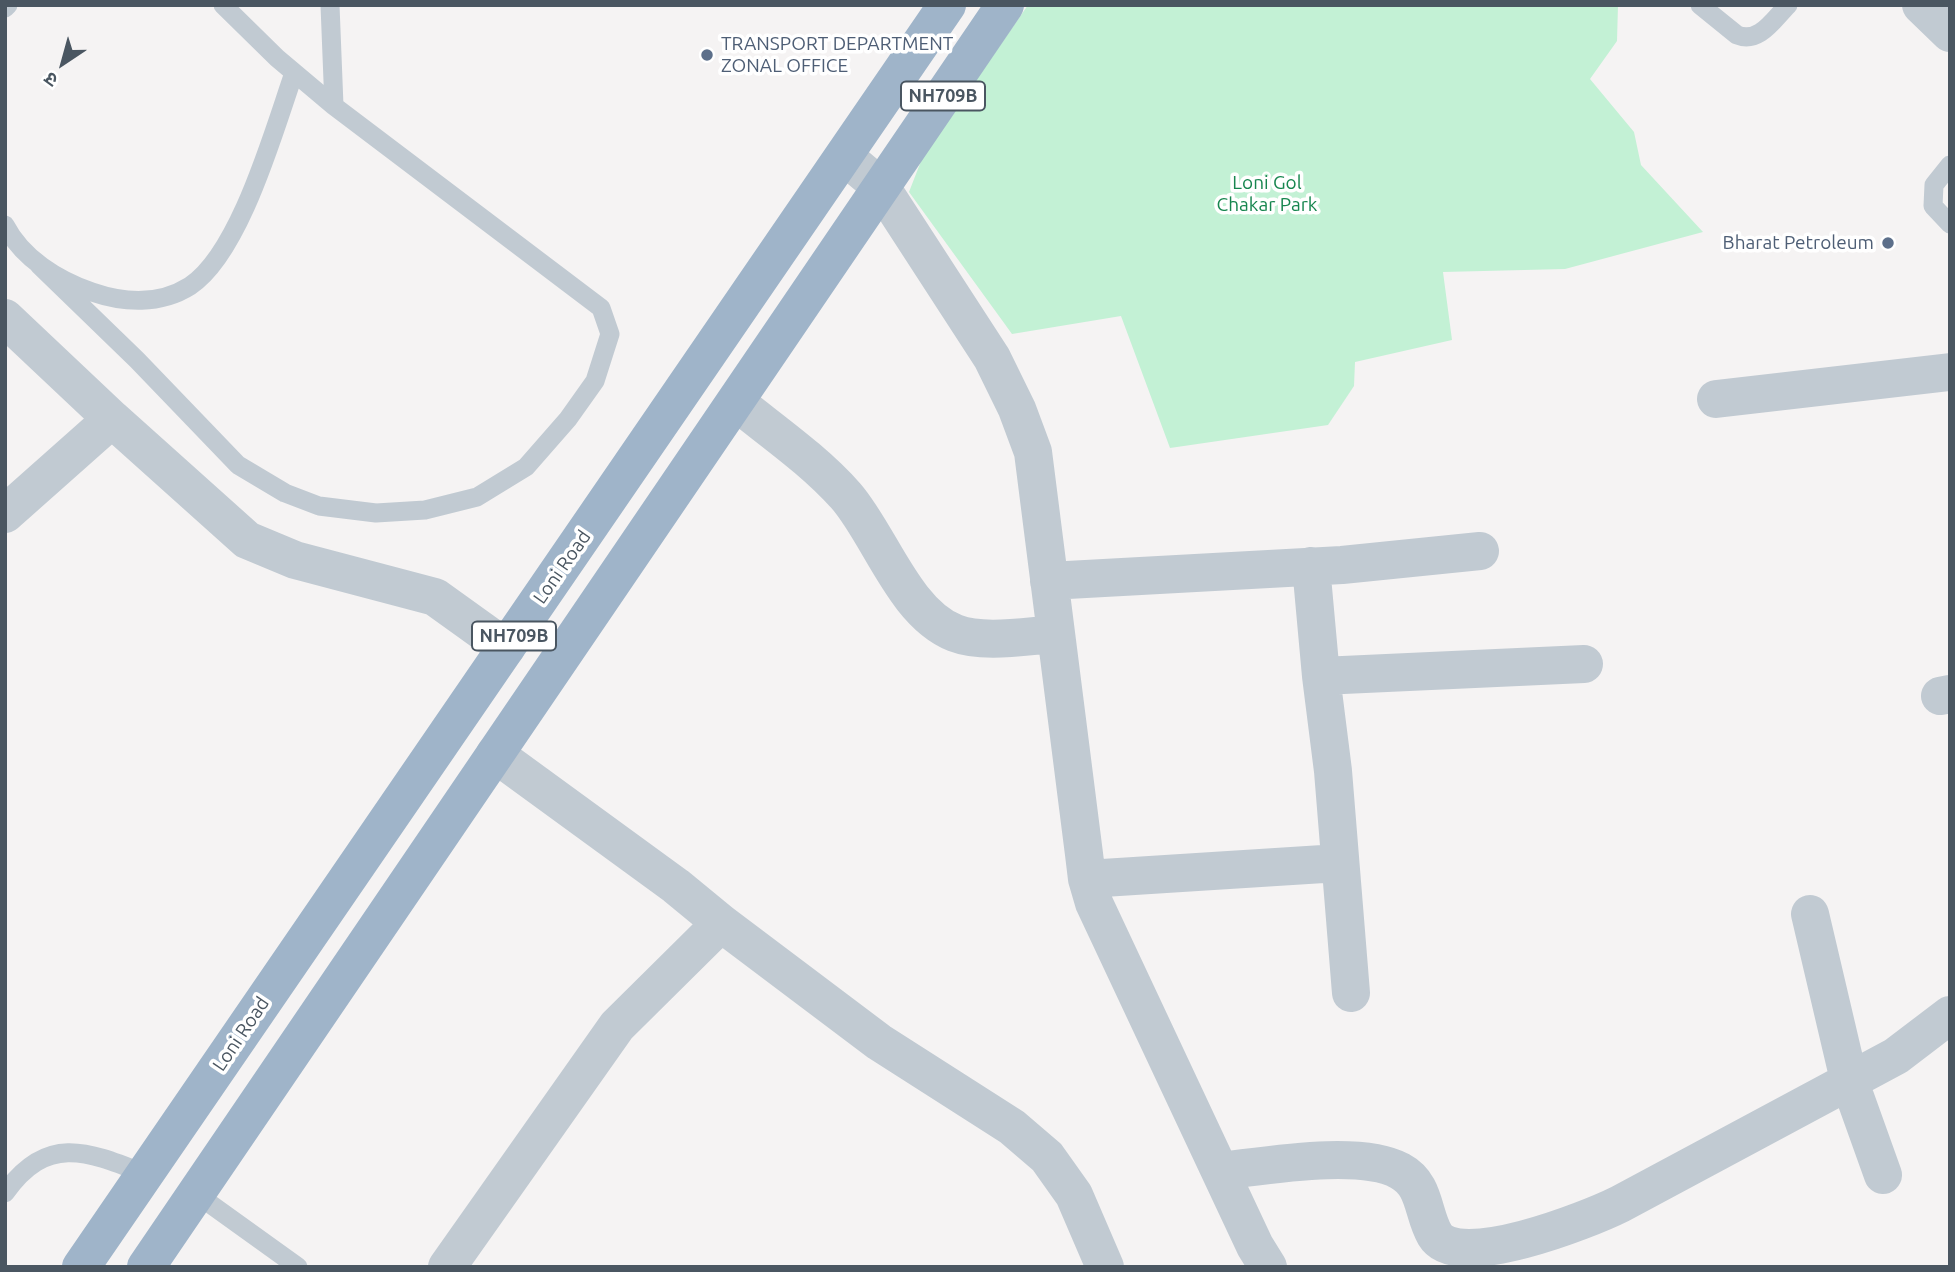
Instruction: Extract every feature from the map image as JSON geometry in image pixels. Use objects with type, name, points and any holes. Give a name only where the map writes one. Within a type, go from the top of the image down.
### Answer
[{"type":"highway","name":"Loni Road","points":[[81,1267],[947,5]]},
{"type":"highway","name":"NH709B","points":[[146,1267],[1005,5]]},
{"type":"street","points":[[1921,5],[1950,33]]},
{"type":"street","points":[[844,156],[881,187],[992,358],[1017,409],[1033,452],[1087,879],[1094,903],[1255,1246],[1268,1267]]},
{"type":"street","points":[[5,318],[247,540],[295,560],[435,597],[506,648]]},
{"type":"street","points":[[1716,399],[1950,372]]},
{"type":"street","points":[[736,401],[811,463],[846,497],[925,612],[953,632],[977,638],[1056,634]]},
{"type":"street","points":[[5,514],[112,419]]},
{"type":"street","points":[[1049,581],[1311,566],[1480,551]]},
{"type":"street","points":[[1311,566],[1333,771],[1351,993]]},
{"type":"street","points":[[1321,676],[1584,664]]},
{"type":"street","points":[[495,754],[676,886],[879,1042],[1012,1127],[1047,1157],[1074,1195],[1105,1267]]},
{"type":"street","points":[[1087,879],[1339,863]]},
{"type":"street","points":[[1810,914],[1849,1080],[1883,1175]]},
{"type":"street","points":[[447,1267],[617,1026],[721,923]]},
{"type":"street","points":[[1220,1171],[1317,1160],[1381,1164],[1410,1177],[1420,1191],[1433,1233],[1440,1243],[1452,1249],[1469,1251],[1540,1236],[1585,1221],[1896,1056],[1950,1015]]},
{"type":"lane","points":[[5,225],[13,241],[137,360],[238,465],[285,493],[319,506],[376,513],[425,510],[477,497],[526,467],[568,419],[595,381],[610,334],[601,308],[334,106],[223,5]]},
{"type":"lane","points":[[330,5],[334,106]]},
{"type":"lane","points":[[1700,5],[1744,38],[1758,35],[1788,5]]},
{"type":"lane","points":[[39,265],[74,286],[105,297],[148,302],[189,287],[213,266],[238,224],[295,73]]},
{"type":"lane","points":[[1950,165],[1934,185],[1933,205],[1950,224]]},
{"type":"lane","points":[[5,1193],[30,1165],[54,1153],[77,1152],[113,1161],[145,1174]]},
{"type":"lane","points":[[195,1194],[298,1267]]},
{"type":"green space","name":"Loni Gol Chakar Park","points":[[1028,5],[1618,5],[1617,41],[1590,79],[1634,132],[1641,165],[1703,232],[1565,269],[1443,272],[1452,340],[1355,362],[1354,386],[1328,425],[1170,448],[1121,316],[1012,334],[909,192],[923,156]]},
{"type":"place","name":"TRANSPORT DEPARTMENT ZONAL OFFICE","points":[[707,55]]},
{"type":"place","name":"Bharat Petroleum","points":[[1888,243]]}]
